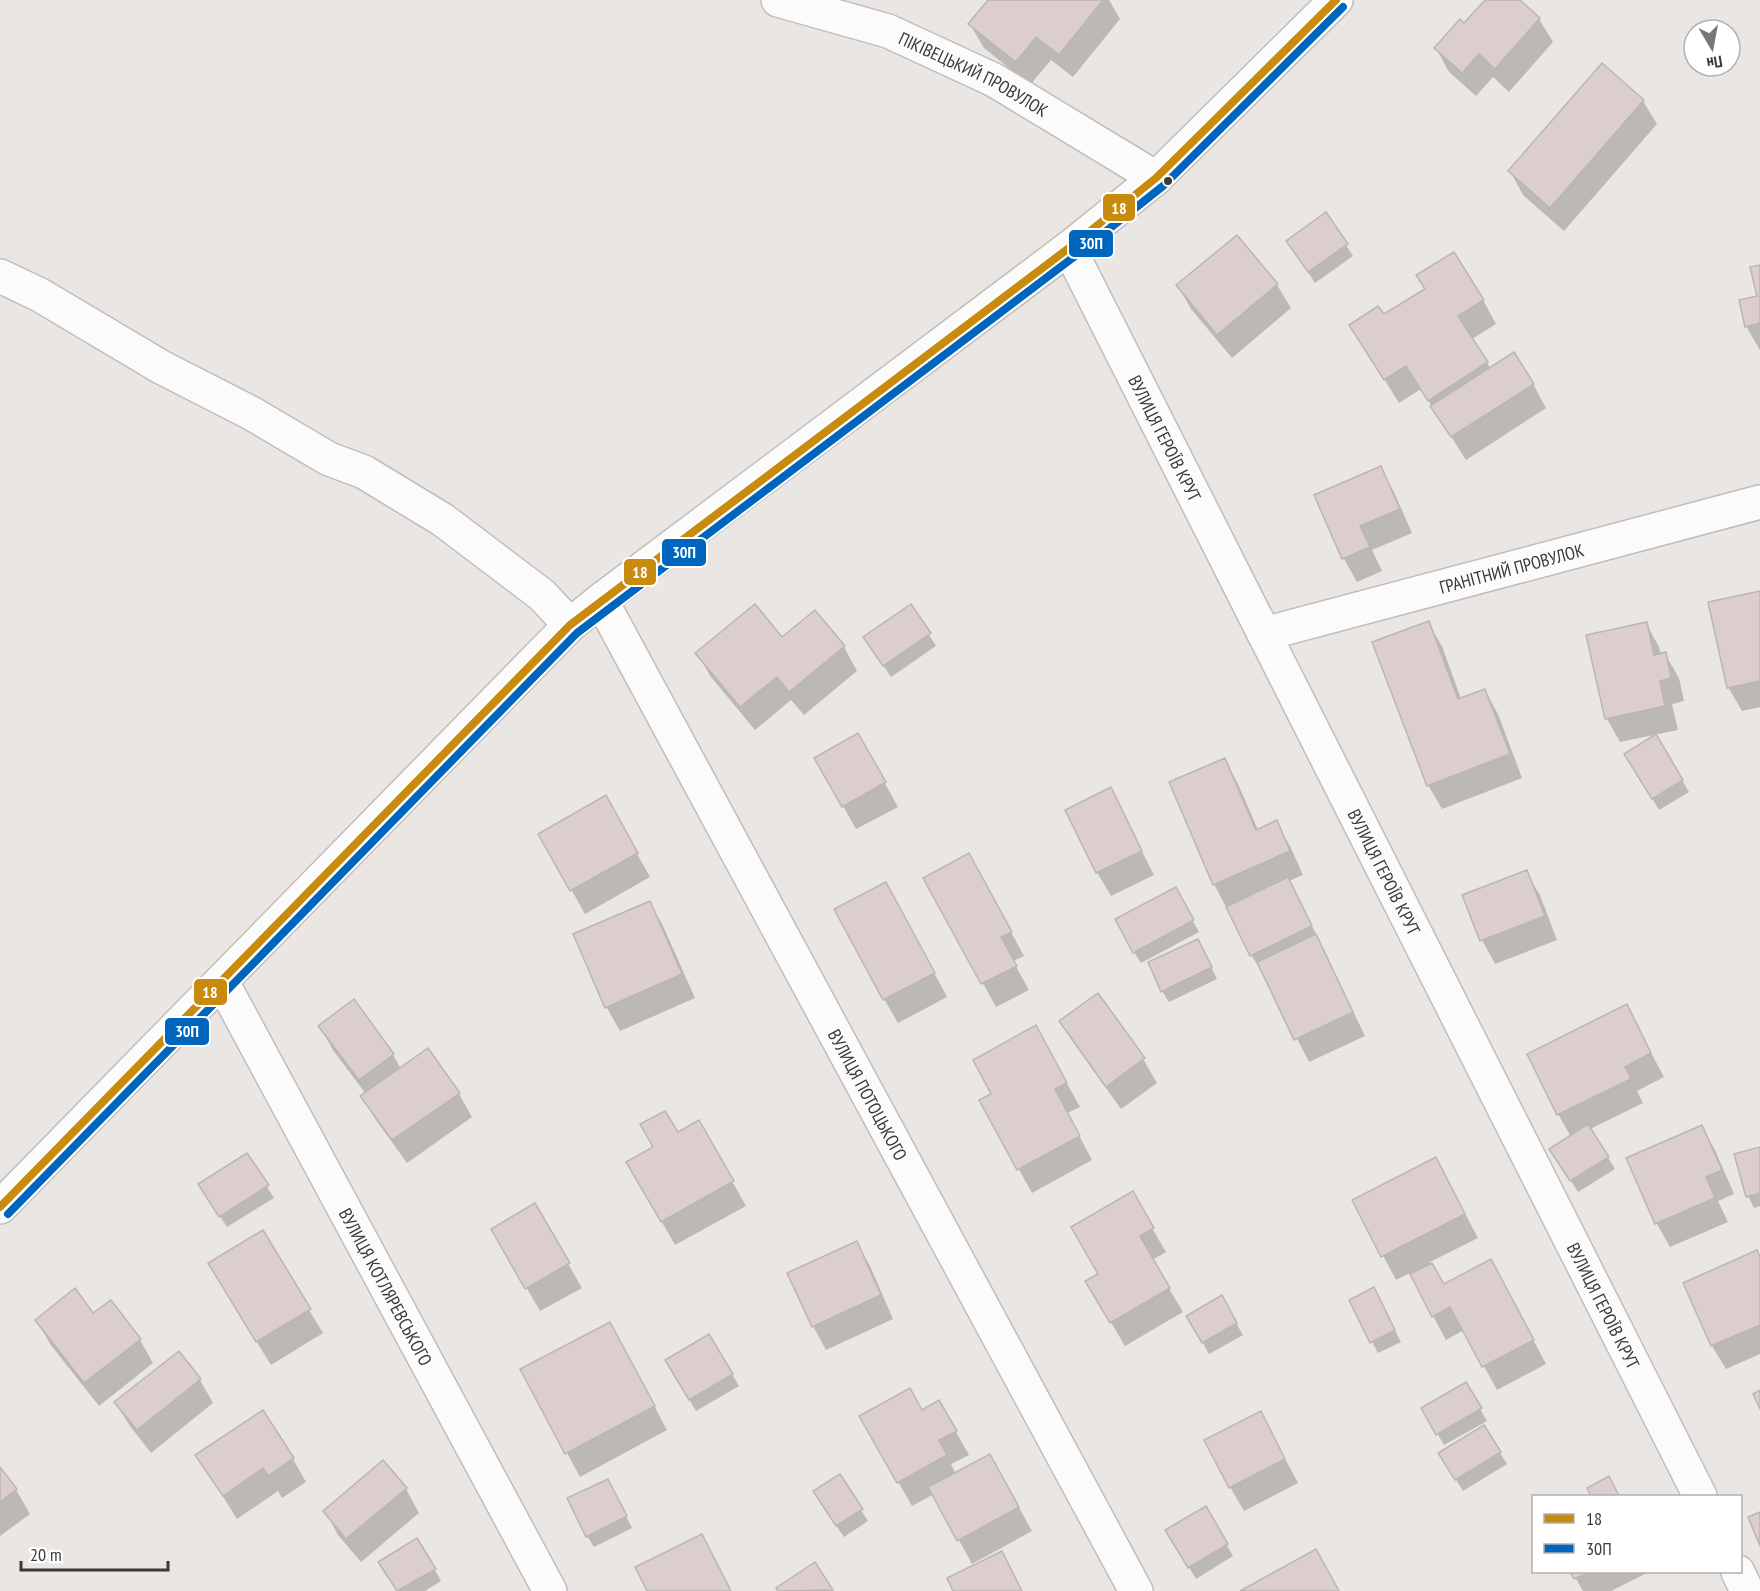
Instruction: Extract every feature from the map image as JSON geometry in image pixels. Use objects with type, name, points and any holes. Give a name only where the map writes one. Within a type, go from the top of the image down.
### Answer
[{"type":"street","name":"ПІКІВЕЦЬКИЙ ПРОВУЛОК","points":[[778,0],[888,31],[952,60],[994,80],[1155,178]]},
{"type":"street","points":[[0,1207],[570,625],[1069,248],[1155,178],[1336,0]]},
{"type":"street","name":"ВУЛИЦЯ ГЕРОЇВ КРУТ","points":[[1069,248],[1699,1495]]},
{"type":"street","points":[[0,276],[40,295],[161,367],[251,413],[329,459],[364,472],[443,520],[542,595],[570,625]]},
{"type":"street","name":"ГРАНІТНИЙ ПРОВУЛОК","points":[[1264,634],[1760,502]]},
{"type":"street","name":"ВУЛИЦЯ ПОТОЦЬКОГО","points":[[601,600],[1136,1591]]},
{"type":"street","name":"ВУЛИЦЯ КОТЛЯРЕВСЬКОГО","points":[[222,982],[550,1591]]},
{"type":"street","points":[[1738,1573],[1747,1591]]},
{"type":"building","points":[[988,0],[1103,0],[1059,55],[1036,37],[1016,62],[968,24]]},
{"type":"building","points":[[1485,0],[1520,0],[1540,18],[1495,69],[1479,54],[1462,73],[1434,48],[1460,19],[1464,23]]},
{"type":"building","points":[[1602,63],[1644,100],[1550,208],[1508,171]]},
{"type":"building","points":[[1326,212],[1348,244],[1308,272],[1286,241]]},
{"type":"building","points":[[1237,235],[1278,284],[1217,335],[1176,285]]},
{"type":"building","points":[[1454,252],[1484,300],[1458,316],[1488,362],[1428,401],[1406,366],[1384,380],[1349,325],[1378,306],[1384,314],[1425,289],[1416,275]]},
{"type":"building","points":[[1760,265],[1760,323],[1745,327],[1739,300],[1757,296],[1750,267]]},
{"type":"building","points":[[1514,352],[1534,384],[1451,437],[1430,406]]},
{"type":"building","points":[[1381,466],[1400,509],[1360,526],[1370,547],[1342,559],[1314,495]]},
{"type":"building","points":[[1760,591],[1760,681],[1727,688],[1708,602]]},
{"type":"building","points":[[755,604],[782,637],[815,610],[845,646],[789,692],[777,677],[740,707],[695,653]]},
{"type":"building","points":[[911,604],[931,633],[883,666],[863,637]]},
{"type":"building","points":[[1429,621],[1458,699],[1485,689],[1510,754],[1427,786],[1372,642]]},
{"type":"building","points":[[1647,622],[1654,655],[1666,652],[1671,678],[1660,681],[1665,706],[1605,719],[1586,635]]},
{"type":"building","points":[[858,733],[886,782],[842,807],[814,758]]},
{"type":"building","points":[[1656,734],[1683,780],[1652,799],[1624,754]]},
{"type":"building","points":[[1225,758],[1256,830],[1277,820],[1290,851],[1213,885],[1169,782]]},
{"type":"building","points":[[1111,787],[1142,851],[1096,873],[1065,810]]},
{"type":"building","points":[[606,795],[638,853],[570,891],[538,834]]},
{"type":"building","points":[[969,853],[1012,932],[1001,937],[1017,966],[981,984],[923,878]]},
{"type":"building","points":[[1527,870],[1545,916],[1480,941],[1462,895]]},
{"type":"building","points":[[1288,877],[1312,926],[1250,956],[1226,907]]},
{"type":"building","points":[[886,882],[935,973],[883,1000],[834,909]]},
{"type":"building","points":[[1176,887],[1194,920],[1133,953],[1115,919]]},
{"type":"building","points":[[650,901],[682,974],[605,1008],[573,934]]},
{"type":"building","points":[[1316,934],[1353,1012],[1294,1040],[1257,962]]},
{"type":"building","points":[[1198,939],[1212,967],[1161,992],[1148,962]]},
{"type":"building","points":[[1098,993],[1145,1058],[1106,1087],[1059,1021]]},
{"type":"building","points":[[354,999],[394,1054],[359,1080],[318,1026]]},
{"type":"building","points":[[1627,1004],[1651,1053],[1625,1067],[1631,1079],[1557,1115],[1527,1054]]},
{"type":"building","points":[[1036,1025],[1067,1083],[1055,1089],[1080,1136],[1017,1170],[979,1100],[991,1094],[973,1060]]},
{"type":"building","points":[[428,1048],[460,1093],[392,1140],[360,1096]]},
{"type":"building","points":[[665,1111],[678,1132],[699,1120],[734,1181],[661,1222],[626,1162],[653,1147],[640,1124]]},
{"type":"building","points":[[1588,1124],[1609,1157],[1570,1181],[1549,1149]]},
{"type":"building","points":[[1702,1125],[1722,1170],[1706,1177],[1715,1198],[1655,1224],[1626,1158]]},
{"type":"building","points":[[1760,1147],[1760,1193],[1746,1197],[1734,1154]]},
{"type":"building","points":[[247,1153],[269,1185],[219,1217],[198,1184]]},
{"type":"building","points":[[1436,1157],[1465,1214],[1381,1257],[1352,1200]]},
{"type":"building","points":[[1133,1191],[1154,1228],[1140,1236],[1170,1288],[1110,1323],[1085,1281],[1098,1274],[1071,1227]]},
{"type":"building","points":[[535,1203],[570,1263],[525,1289],[491,1229]]},
{"type":"building","points":[[263,1230],[311,1309],[256,1342],[208,1263]]},
{"type":"building","points":[[857,1241],[881,1295],[812,1327],[787,1273]]},
{"type":"building","points":[[1757,1250],[1760,1257],[1760,1325],[1711,1346],[1683,1283]]},
{"type":"building","points":[[1491,1259],[1534,1340],[1482,1367],[1450,1307],[1432,1317],[1410,1274],[1432,1263],[1444,1284]]},
{"type":"building","points":[[1374,1287],[1395,1330],[1370,1343],[1349,1300]]},
{"type":"building","points":[[75,1288],[93,1313],[111,1300],[141,1339],[84,1383],[35,1320]]},
{"type":"building","points":[[1222,1295],[1237,1323],[1202,1343],[1186,1316]]},
{"type":"building","points":[[610,1322],[655,1406],[565,1454],[520,1369]]},
{"type":"building","points":[[709,1334],[733,1374],[689,1400],[665,1360]]},
{"type":"building","points":[[179,1351],[201,1379],[137,1430],[114,1402]]},
{"type":"building","points":[[1466,1382],[1482,1408],[1436,1435],[1421,1408]]},
{"type":"building","points":[[910,1388],[922,1410],[939,1400],[957,1431],[939,1440],[947,1455],[897,1483],[859,1416]]},
{"type":"building","points":[[1760,1390],[1760,1409],[1753,1394]]},
{"type":"building","points":[[263,1410],[294,1458],[268,1476],[263,1468],[223,1496],[195,1455]]},
{"type":"building","points":[[1261,1411],[1285,1459],[1229,1488],[1204,1440]]},
{"type":"building","points":[[1484,1425],[1501,1452],[1455,1480],[1438,1453]]},
{"type":"building","points":[[990,1454],[1019,1507],[957,1541],[928,1487]]},
{"type":"building","points":[[383,1460],[407,1488],[346,1539],[323,1511]]},
{"type":"building","points":[[0,1467],[17,1489],[0,1502]]},
{"type":"building","points":[[840,1474],[863,1509],[836,1526],[813,1491]]},
{"type":"building","points":[[1609,1476],[1618,1495],[1590,1495],[1587,1488]]},
{"type":"building","points":[[608,1479],[627,1516],[586,1537],[567,1498]]},
{"type":"building","points":[[1206,1506],[1228,1544],[1188,1568],[1165,1530]]},
{"type":"building","points":[[1760,1512],[1760,1546],[1748,1517]]},
{"type":"building","points":[[702,1534],[731,1591],[647,1591],[635,1567]]},
{"type":"building","points":[[417,1538],[436,1569],[397,1591],[378,1562]]},
{"type":"building","points":[[1316,1549],[1339,1591],[1240,1591]]},
{"type":"building","points":[[1002,1551],[1022,1591],[953,1591],[947,1578]]},
{"type":"building","points":[[815,1562],[833,1590],[778,1591],[776,1588]]},
{"type":"building","points":[[1571,1573],[1588,1573],[1574,1579]]},
{"type":"transit line","name":"18","points":[[0,1207],[570,625],[1069,248],[1156,178],[1336,0]]},
{"type":"transit line","name":"30П","points":[[8,1214],[577,633],[1075,256],[1163,186],[1343,7]]}]
